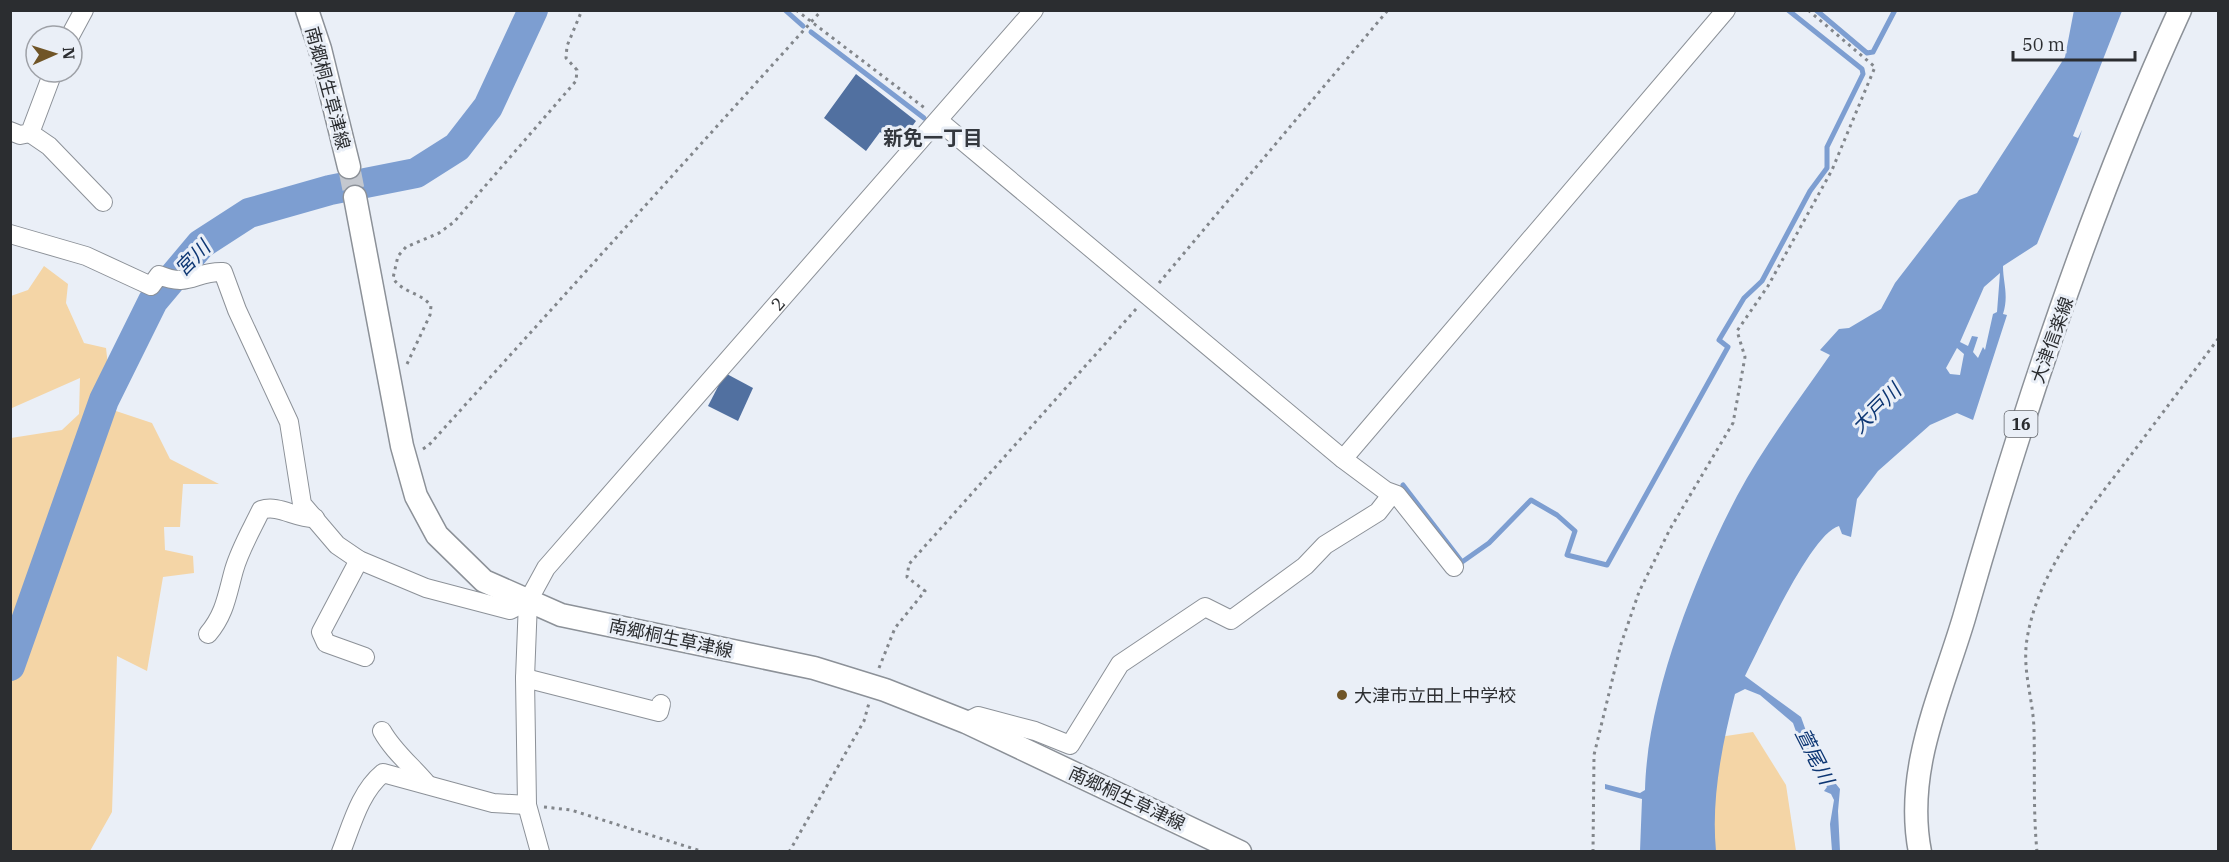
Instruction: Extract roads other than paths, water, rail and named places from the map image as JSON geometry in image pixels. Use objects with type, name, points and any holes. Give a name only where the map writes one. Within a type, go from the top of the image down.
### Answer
[{"type":"main road","name":"南郷桐生草津線","points":[[307,10],[320,49],[348,167]]},
{"type":"main road","name":"大津信楽線","points":[[1920,852],[1915,826],[1918,768],[2012,449],[2106,190],[2154,68],[2180,10]]},
{"type":"main road","name":"南郷桐生草津線","points":[[355,197],[388,375],[416,496],[437,535],[484,580],[561,615],[814,668],[873,686],[966,722],[1240,852]]},
{"type":"street","points":[[76,24],[84,10]]},
{"type":"street","name":"2","points":[[528,601],[546,568],[1034,10]]},
{"type":"street","points":[[1343,459],[1726,10]]},
{"type":"street","points":[[30,133],[48,84]]},
{"type":"street","points":[[939,121],[1343,459],[1392,494],[1397,495],[1454,567]]},
{"type":"street","points":[[10,131],[20,135],[30,133],[49,146],[103,202]]},
{"type":"street","points":[[10,234],[86,256],[151,286],[159,275],[175,282],[192,280],[211,272],[223,272],[237,310],[289,422],[302,504],[338,544],[358,560],[426,588],[510,610],[528,601],[525,678],[527,804],[540,852]]},
{"type":"street","points":[[966,722],[978,716],[1035,731],[1070,746],[1120,664],[1205,607],[1231,620],[1305,566],[1325,545],[1378,512],[1392,494]]},
{"type":"street","points":[[208,634],[220,619],[229,596],[234,569],[261,510],[270,507],[303,518],[315,518]]},
{"type":"street","points":[[358,560],[321,632],[326,644],[365,657]]},
{"type":"street","points":[[525,678],[659,712],[661,704]]},
{"type":"street","points":[[382,731],[390,745],[405,758],[427,784]]},
{"type":"street","points":[[341,852],[359,806],[374,781],[383,773],[493,802],[527,804]]},
{"type":"water","name":"大戸川","points":[[2074,10],[2122,11],[2073,136],[2078,138],[2082,130],[2078,142],[2037,244],[2003,266],[2006,295],[2003,314],[2007,315],[1973,420],[1957,413],[1930,425],[1878,471],[1857,499],[1851,537],[1842,534],[1839,526],[1828,533],[1815,548],[1787,593],[1745,676],[1801,717],[1816,759],[1840,789],[1838,811],[1840,851],[1832,851],[1830,824],[1834,800],[1831,794],[1824,791],[1827,787],[1804,754],[1793,723],[1760,695],[1745,689],[1735,694],[1722,752],[1716,792],[1716,851],[1640,851],[1642,799],[1605,789],[1605,784],[1640,793],[1645,790],[1654,717],[1676,639],[1705,564],[1737,496],[1769,442],[1830,355],[1820,350],[1839,329],[1849,328],[1881,309],[1895,283],[1959,200],[1977,193],[2065,57]],"holes":[[[2000,273],[1997,312],[1993,314],[1985,350],[1983,347],[1978,358],[1973,352],[1978,337],[1972,336],[1968,346],[1960,342],[1984,287]],[[1957,348],[1964,354],[1960,375],[1950,374],[1946,368]]]},
{"type":"waterway","name":"宮川","points":[[10,666],[104,400],[153,301],[201,244],[249,213],[330,190],[416,173],[457,147],[488,107],[533,10]]},
{"type":"waterway","points":[[785,10],[803,26]]},
{"type":"waterway","points":[[1403,485],[1462,562],[1489,543],[1531,500],[1557,515],[1575,531],[1567,555],[1607,565],[1728,347],[1719,340],[1744,298],[1762,281],[1810,191],[1827,168],[1827,147],[1863,74],[1862,69],[1788,10]]},
{"type":"waterway","points":[[1816,10],[1867,53],[1873,52],[1895,10]]},
{"type":"waterway","points":[[811,32],[924,118]]},
{"type":"tunnel","points":[[349,167],[355,197]]},
{"type":"place","name":"大津市立田上中学校","points":[[1342,695]]},
{"type":"district","name":"新免一丁目","points":[[933,137]]},
{"type":"water label","name":"萱尾川","points":[[1815,756]]}]
